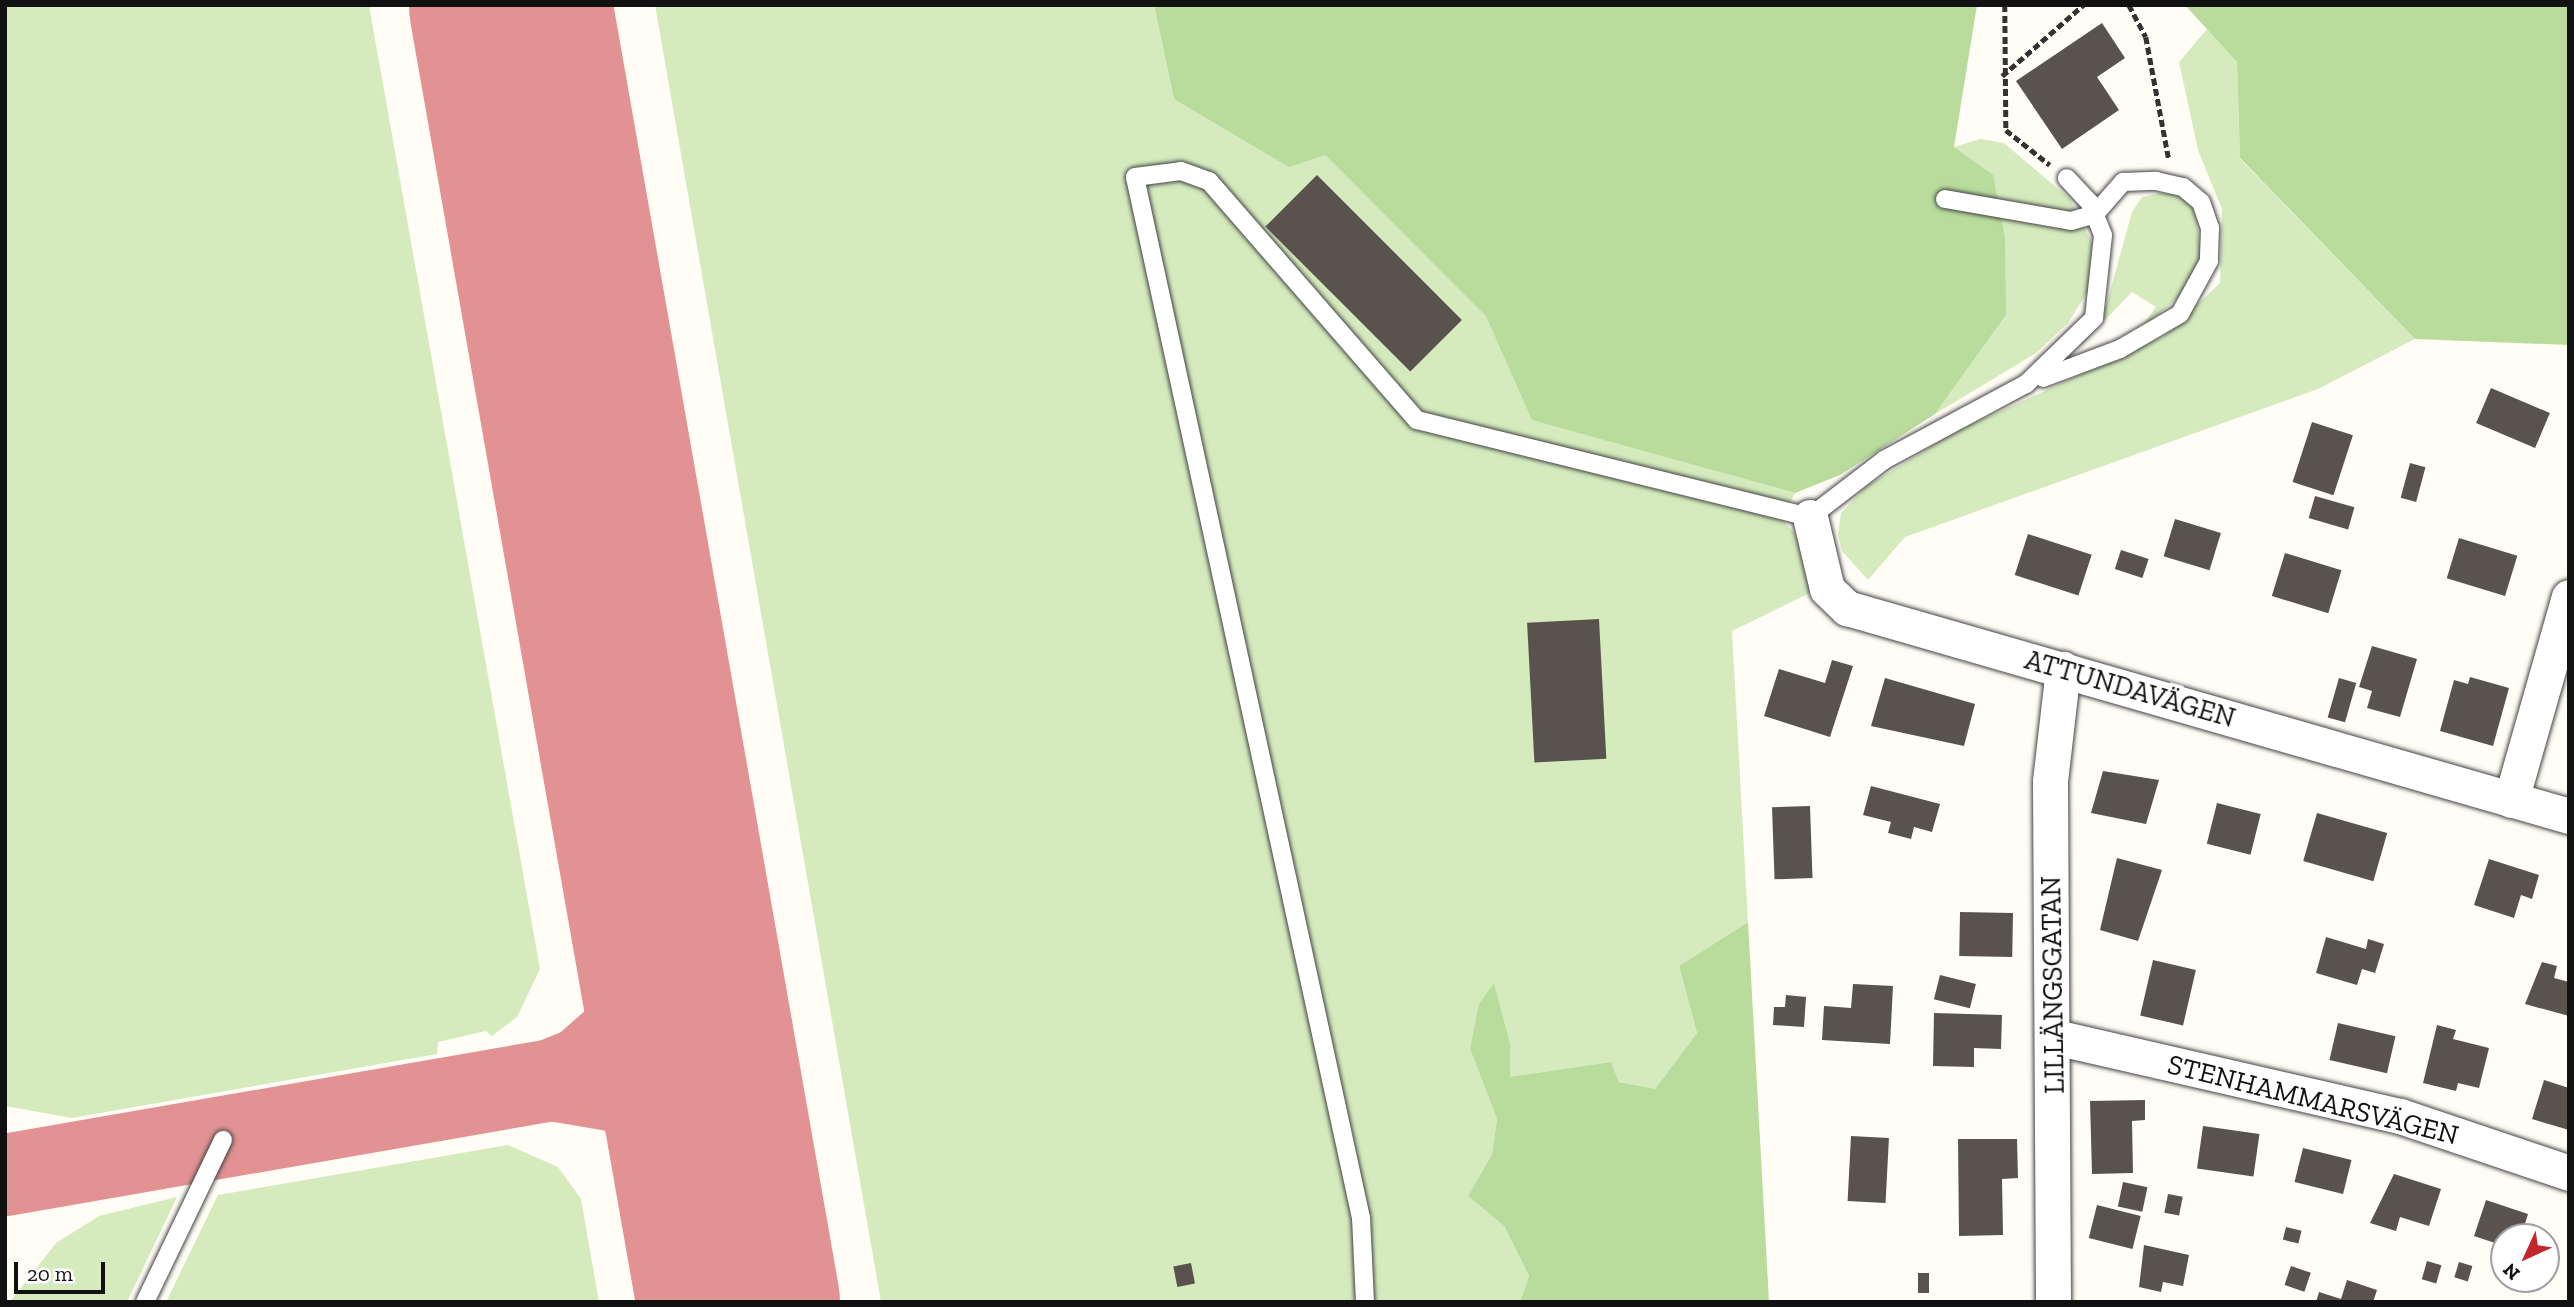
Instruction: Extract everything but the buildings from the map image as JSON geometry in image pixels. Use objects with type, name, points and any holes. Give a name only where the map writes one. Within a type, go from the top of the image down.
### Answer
[{"type":"street","name":"ATTUNDAVÄGEN","points":[[1810,517],[1827,589],[1847,608],[2569,816]]},
{"type":"street","points":[[2511,800],[2569,597]]},
{"type":"street","name":"LILLÄNGSGATAN","points":[[2053,1302],[2055,1037],[2050,781],[2063,669]]},
{"type":"street","name":"STENHAMMARSVÄGEN","points":[[2055,1037],[2400,1116],[2569,1173]]},
{"type":"lane","points":[[1365,1302],[1361,1218],[1135,177],[1181,171],[1209,181],[1417,420],[1810,517],[1884,460],[2026,384],[2120,349],[2180,314],[2209,261],[2210,228],[2201,202],[2173,185],[2123,183],[2095,214],[2071,220],[1945,199]]},
{"type":"lane","points":[[2026,384],[2094,318],[2103,275],[2103,235],[2095,214],[2067,178]]},
{"type":"lane","points":[[145,1302],[223,1140]]},
{"type":"path","points":[[2005,5],[2002,77],[2006,130],[2067,178]]},
{"type":"path","points":[[2002,77],[2083,5]]},
{"type":"path","points":[[2129,5],[2146,37],[2173,185]]},
{"type":"green space","points":[[5,5],[369,5],[540,969],[517,1017],[492,1036],[486,1031],[438,1042],[437,1054],[72,1118],[5,1106]]},
{"type":"green space","points":[[655,5],[1154,5],[1174,99],[1325,155],[1487,316],[1532,419],[1795,493],[1781,519],[1794,532],[1820,588],[1732,631],[1748,922],[1679,966],[1697,1033],[1655,1089],[1619,1082],[1611,1062],[1509,1078],[1510,1044],[1470,1049],[1497,1119],[1492,1154],[1468,1196],[1504,1226],[1529,1276],[1520,1302],[881,1302]]},
{"type":"green space","points":[[1154,5],[1977,5],[1954,147],[1993,175],[2005,238],[2006,315],[1935,414],[1840,475],[1795,493],[1532,420],[1486,316],[1325,155],[1289,167],[1174,99]]},
{"type":"green space","points":[[2185,5],[2569,5],[2569,345],[2415,339],[2240,158],[2237,62]]},
{"type":"green space","points":[[2207,29],[2237,62],[2240,159],[2415,339],[2318,389],[1905,537],[1868,580],[1842,551],[1838,534],[1841,513],[1867,486],[1957,431],[2163,337],[2220,283],[2222,209],[2198,150],[2179,62]]},
{"type":"green space","points":[[1980,139],[2004,143],[2070,199],[2095,249],[2089,289],[2068,323],[2036,353],[1935,414],[2006,315],[1954,147]]},
{"type":"green space","points":[[2160,193],[2178,194],[2196,210],[2201,259],[2184,293],[2139,330],[2156,307],[2132,292],[2078,348],[2106,306],[2132,212],[2142,197]]},
{"type":"green space","points":[[1748,922],[1769,1302],[1520,1302],[1529,1276],[1504,1226],[1468,1196],[1492,1154],[1497,1119],[1470,1049],[1479,1004],[1494,983],[1510,1044],[1510,1077],[1611,1062],[1619,1082],[1655,1089],[1697,1033],[1679,966]]},
{"type":"green space","points":[[508,1145],[558,1167],[581,1199],[599,1302],[166,1302],[218,1195]]},
{"type":"green space","points":[[177,1197],[127,1302],[10,1302],[56,1243],[99,1216]]},
{"type":"taxiway","points":[[5,1175],[552,1080],[582,1068],[631,1025],[648,1000],[669,913]]},
{"type":"taxiway","points":[[552,1080],[617,1091],[652,1109],[699,1159],[720,1201]]},
{"type":"runway","points":[[510,5],[738,1302]]}]
